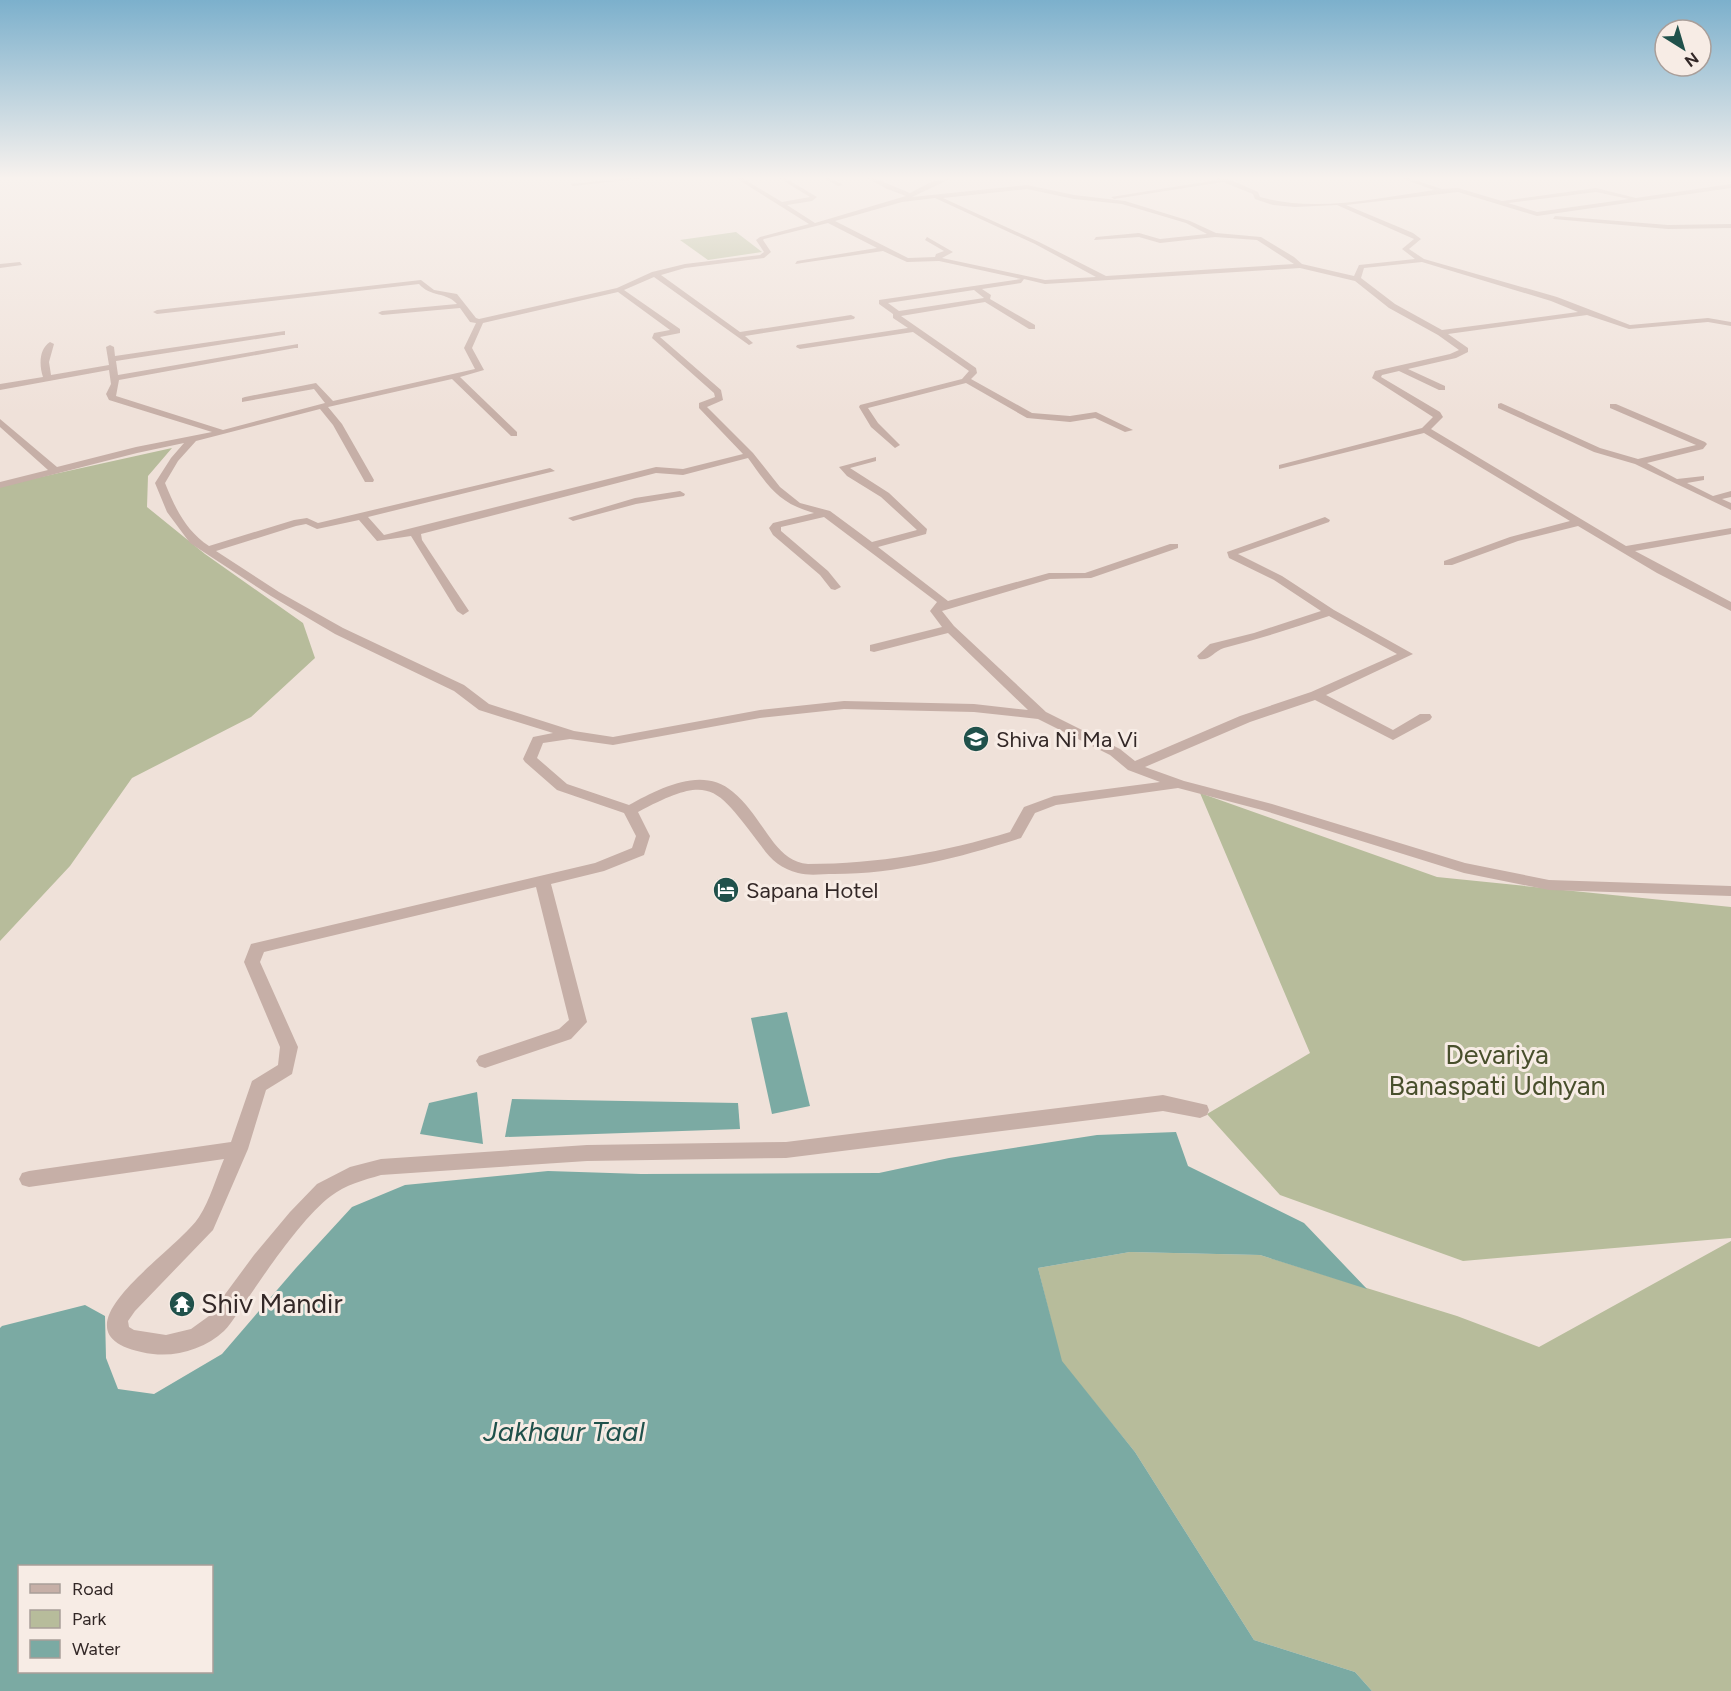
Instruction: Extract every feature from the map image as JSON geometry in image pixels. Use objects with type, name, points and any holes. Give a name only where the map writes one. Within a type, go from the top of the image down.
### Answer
[{"type":"street","points":[[0,485],[54,470],[223,433],[327,405],[480,370],[468,348],[480,322],[486,319],[619,290],[655,274],[685,266],[755,257]]},
{"type":"street","points":[[797,262],[830,257]]},
{"type":"street","points":[[900,257],[907,260],[939,259],[1029,279],[1069,281],[1300,266],[1357,279],[1392,306],[1441,333],[1465,350],[1453,356],[1378,373],[1376,378],[1437,414],[1438,417],[1425,430],[1282,467]]},
{"type":"street","points":[[1064,257],[1104,278]]},
{"type":"street","points":[[1290,257],[1300,266]]},
{"type":"street","points":[[1417,257],[1554,299],[1616,325],[1629,327],[1708,320],[1731,324]]},
{"type":"street","points":[[1357,279],[1361,266],[1422,260]]},
{"type":"street","points":[[0,266],[20,264]]},
{"type":"street","points":[[655,274],[749,343]]},
{"type":"street","points":[[967,380],[966,376],[973,373],[973,370],[896,316],[898,314],[882,302],[1029,279]]},
{"type":"street","points":[[157,312],[421,282],[425,289],[437,295],[454,296],[473,320],[480,322]]},
{"type":"street","points":[[976,288],[988,297],[986,300]]},
{"type":"street","points":[[619,290],[677,331],[657,335],[656,338],[718,392],[720,398],[702,405],[703,408],[750,455],[776,489],[796,505],[826,513],[940,598],[943,602],[936,611],[950,629],[1041,715],[1115,752],[1133,767],[1179,784],[1267,807],[1464,868],[1549,885],[1731,891]]},
{"type":"street","points":[[898,314],[986,300],[1032,327]]},
{"type":"street","points":[[382,313],[462,306]]},
{"type":"street","points":[[1441,333],[1587,313]]},
{"type":"street","points":[[739,335],[851,316]]},
{"type":"street","points":[[800,347],[915,329]]},
{"type":"street","points":[[0,387],[48,380],[113,363],[282,333]]},
{"type":"street","points":[[48,380],[45,371],[46,353],[50,344]]},
{"type":"street","points":[[114,378],[295,346]]},
{"type":"street","points":[[110,347],[115,384],[110,394],[112,398],[223,433]]},
{"type":"street","points":[[1398,367],[1442,388]]},
{"type":"street","points":[[455,377],[514,434]]},
{"type":"street","points":[[895,445],[874,424],[863,407],[967,380],[1030,416],[1070,419],[1096,415],[1128,430]]},
{"type":"street","points":[[245,400],[316,386],[369,480]]},
{"type":"street","points":[[1501,406],[1597,450],[1638,462],[1731,507]]},
{"type":"street","points":[[1613,406],[1702,444],[1700,447],[1638,462]]},
{"type":"street","points":[[0,422],[54,470]]},
{"type":"street","points":[[1425,430],[1626,549],[1731,607]]},
{"type":"street","points":[[194,438],[174,460],[160,483],[172,512],[194,541],[241,573],[339,632],[459,688],[484,707],[572,735],[613,741],[760,714],[844,705],[974,708],[1041,715]]},
{"type":"street","points":[[573,518],[623,492],[656,470],[683,472],[750,455]]},
{"type":"street","points":[[869,546],[911,537],[922,532],[922,529],[885,495],[850,474],[844,467],[873,459]]},
{"type":"street","points":[[208,550],[294,524],[307,521],[317,526],[550,471]]},
{"type":"street","points":[[1676,482],[1700,478]]},
{"type":"street","points":[[360,516],[381,539],[623,492],[680,494]]},
{"type":"street","points":[[1712,499],[1731,494]]},
{"type":"street","points":[[826,513],[777,525],[774,528],[824,573],[835,587]]},
{"type":"street","points":[[1133,767],[1245,718],[1316,695],[1407,654],[1330,612],[1278,578],[1233,556],[1232,552],[1325,520]]},
{"type":"street","points":[[1448,563],[1514,539],[1580,522]]},
{"type":"street","points":[[1626,549],[1731,531]]},
{"type":"street","points":[[415,532],[417,540],[463,611]]},
{"type":"street","points":[[939,607],[1049,576],[1058,575],[1073,579],[1087,576],[1174,546]]},
{"type":"street","points":[[1203,656],[1214,647],[1258,636],[1330,612]]},
{"type":"street","points":[[874,648],[950,629]]},
{"type":"street","points":[[1316,695],[1393,736],[1425,717]]},
{"type":"street","points":[[572,735],[538,740],[530,759],[562,787],[630,810],[676,788],[698,784],[717,787],[732,800],[783,862],[798,868],[842,870],[901,862],[982,846],[1016,835],[1029,810],[1054,801],[1179,784]]},
{"type":"street","points":[[630,810],[643,836],[639,851],[599,867],[257,948],[252,962],[289,1047],[286,1069],[258,1086],[238,1149],[206,1224],[127,1304],[117,1320],[120,1333],[130,1340],[166,1345],[196,1338],[217,1323],[261,1262],[297,1218],[324,1190],[357,1173],[381,1167],[587,1153],[786,1150],[1163,1103],[1200,1110]]},
{"type":"street","points":[[485,1061],[565,1034],[578,1022],[542,880]]},
{"type":"street","points":[[29,1179],[238,1149]]},
{"type":"green space","points":[[704,257],[729,257],[708,260]]},
{"type":"green space","points":[[172,448],[148,476],[147,507],[205,554],[303,623],[315,658],[251,717],[132,778],[70,866],[0,941],[0,486]]},
{"type":"green space","name":"Devariya Banaspati Udhyan","points":[[1200,793],[1437,877],[1731,907],[1731,1238],[1463,1261],[1280,1195],[1207,1114],[1310,1053]]},
{"type":"green space","points":[[1731,1241],[1731,1691],[1372,1691],[1355,1672],[1254,1640],[1135,1452],[1061,1361],[1038,1268],[1130,1252],[1260,1255],[1457,1316],[1539,1347]]},
{"type":"water","points":[[787,1012],[810,1106],[772,1114],[751,1018]]},
{"type":"water","points":[[477,1092],[483,1144],[420,1134],[429,1103]]},
{"type":"water","points":[[512,1099],[738,1103],[740,1129],[505,1137]]},
{"type":"water","name":"Jakhaur Taal","points":[[1176,1132],[1188,1166],[1304,1223],[1367,1289],[1260,1255],[1130,1252],[1038,1268],[1062,1361],[1135,1452],[1254,1640],[1355,1672],[1372,1691],[0,1691],[0,1328],[2,1326],[85,1305],[105,1316],[106,1358],[118,1389],[154,1394],[222,1354],[352,1207],[405,1185],[548,1171],[641,1174],[879,1173],[949,1158],[1097,1135]]},
{"type":"place","name":"Shiva Ni Ma Vi","points":[[976,739]]},
{"type":"place","name":"Sapana Hotel","points":[[726,890]]},
{"type":"place","name":"Shiv Mandir","points":[[182,1304]]}]
